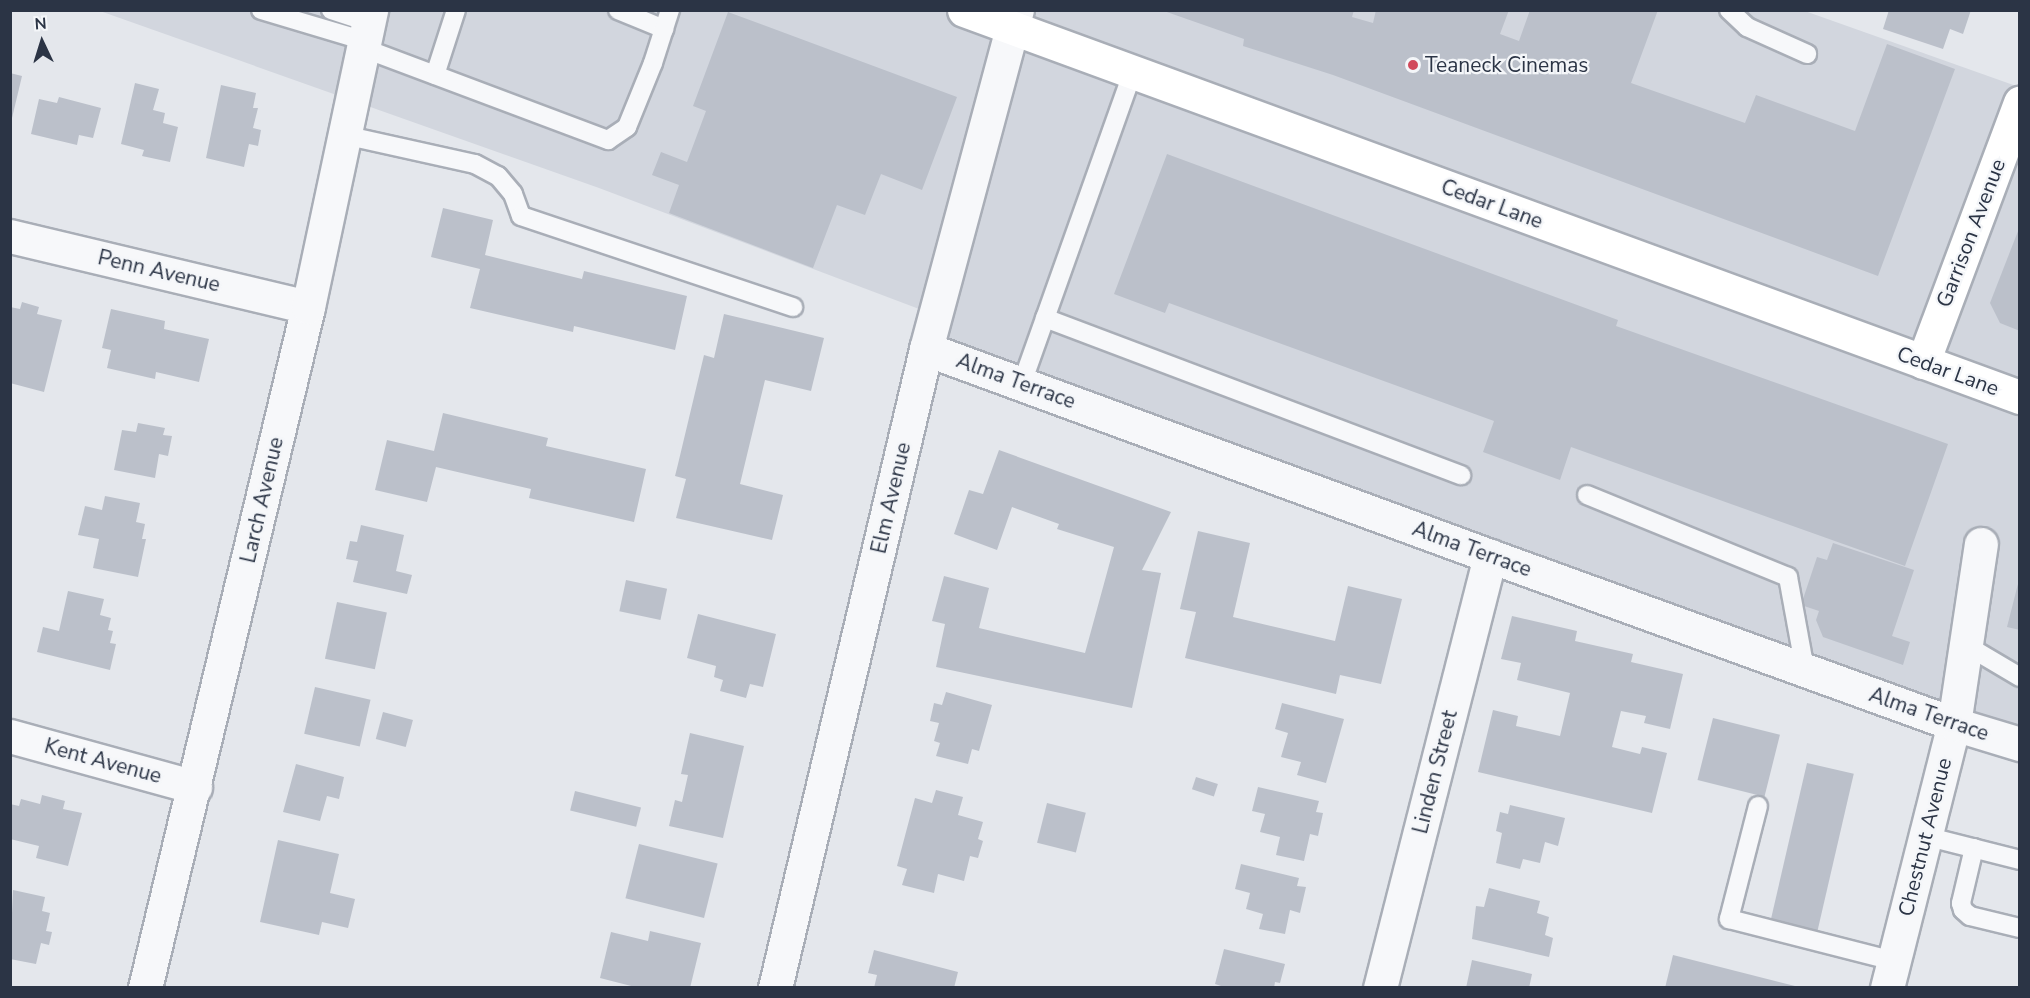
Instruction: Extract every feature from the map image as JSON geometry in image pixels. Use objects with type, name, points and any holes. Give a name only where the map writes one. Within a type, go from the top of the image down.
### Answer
[{"type":"main road","name":"Cedar Lane","points":[[964,10],[1014,19],[1132,72],[2019,397]]},
{"type":"main road","name":"Garrison Avenue","points":[[1923,362],[2019,104]]},
{"type":"street","name":"Elm Avenue","points":[[775,987],[926,349],[1014,19]]},
{"type":"street","name":"Larch Avenue","points":[[146,987],[308,307],[367,30]]},
{"type":"street","name":"Penn Avenue","points":[[10,236],[308,307]]},
{"type":"street","name":"Alma Terrace","points":[[926,349],[1804,670],[1954,724],[2019,744]]},
{"type":"street","name":"Chestnut Avenue","points":[[1890,974],[1954,724],[1981,544]]},
{"type":"street","name":"Linden Street","points":[[1380,987],[1490,556]]},
{"type":"street","name":"Kent Avenue","points":[[10,736],[195,787]]},
{"type":"lane","points":[[261,10],[367,30]]},
{"type":"lane","points":[[331,10],[367,30],[435,75],[608,140],[627,127],[670,10]]},
{"type":"lane","points":[[435,75],[456,10]]},
{"type":"lane","points":[[618,10],[664,28]]},
{"type":"lane","points":[[1729,10],[1747,27],[1807,54]]},
{"type":"lane","points":[[1022,384],[1132,72]]},
{"type":"lane","points":[[344,135],[475,164],[498,176],[513,194],[521,216],[793,307]]},
{"type":"lane","points":[[1045,318],[1461,475]]},
{"type":"lane","points":[[1587,495],[1788,577],[1804,670]]},
{"type":"lane","points":[[1966,645],[2019,677]]},
{"type":"lane","points":[[1758,806],[1729,919],[1890,974]]},
{"type":"lane","points":[[1925,836],[2019,860]]},
{"type":"lane","points":[[1974,848],[1961,903],[1963,909],[1970,916],[2019,928]]},
{"type":"shaded area","points":[[1802,10],[2019,87],[2019,744],[926,349],[935,315],[599,188],[100,11]]},
{"type":"building","points":[[1161,10],[1354,10],[1352,17],[1373,23],[1376,10],[1509,10],[1500,34],[1519,41],[1530,10],[1658,10],[1631,83],[1745,123],[1756,95],[1855,131],[1887,44],[1955,69],[1878,276],[1333,75],[1243,46],[1244,39]]},
{"type":"building","points":[[1889,10],[1971,10],[1963,34],[1950,29],[1943,49],[1883,29]]},
{"type":"building","points":[[728,12],[957,97],[922,190],[881,174],[865,215],[837,205],[813,268],[669,213],[679,185],[652,175],[661,152],[687,162],[706,111],[693,106]]},
{"type":"building","points":[[10,73],[22,76],[12,118],[10,118]]},
{"type":"building","points":[[135,83],[159,89],[153,110],[165,113],[163,123],[178,127],[170,162],[142,156],[144,150],[121,144]]},
{"type":"building","points":[[221,85],[256,93],[253,108],[258,108],[253,128],[261,130],[258,146],[249,144],[244,167],[206,158]]},
{"type":"building","points":[[59,97],[101,108],[93,138],[79,135],[77,145],[31,134],[39,99],[57,103]]},
{"type":"building","points":[[1167,154],[1618,320],[1616,326],[1948,444],[1905,566],[1571,447],[1560,480],[1483,452],[1494,421],[1169,303],[1165,313],[1114,294]]},
{"type":"building","points":[[443,208],[493,220],[485,255],[582,279],[584,271],[687,296],[675,350],[574,326],[573,332],[470,308],[480,269],[431,257]]},
{"type":"building","points":[[2020,226],[2020,331],[2000,323],[1990,303]]},
{"type":"building","points":[[22,302],[39,307],[37,314],[62,320],[44,392],[10,383],[10,307],[20,309]]},
{"type":"building","points":[[111,309],[165,321],[164,329],[209,339],[199,382],[156,372],[155,379],[107,368],[111,350],[102,348]]},
{"type":"building","points":[[724,314],[824,338],[811,391],[765,380],[740,484],[783,495],[772,540],[676,518],[686,479],[675,476],[704,355],[714,358]]},
{"type":"building","points":[[443,413],[548,438],[546,446],[646,469],[634,522],[529,498],[531,489],[436,467],[427,502],[375,490],[387,440],[434,451]]},
{"type":"building","points":[[138,423],[165,428],[163,435],[172,436],[168,456],[159,454],[155,478],[114,470],[122,430],[136,432]]},
{"type":"building","points":[[999,450],[1171,512],[1142,570],[1161,573],[1132,708],[936,667],[945,624],[932,621],[944,576],[989,588],[979,628],[1085,653],[1114,547],[1057,529],[1059,524],[1012,507],[997,550],[954,534],[969,490],[983,494]]},
{"type":"building","points":[[105,496],[140,503],[136,522],[145,524],[142,539],[146,539],[138,577],[93,568],[99,539],[78,535],[85,506],[102,510]]},
{"type":"building","points":[[361,525],[404,535],[396,571],[412,575],[407,594],[353,582],[358,561],[346,559],[350,541],[357,542]]},
{"type":"building","points":[[1198,531],[1250,543],[1233,617],[1335,641],[1348,586],[1402,599],[1381,684],[1340,675],[1336,694],[1185,658],[1196,612],[1180,609]]},
{"type":"building","points":[[1833,543],[1914,570],[1892,636],[1910,642],[1903,665],[1823,637],[1816,620],[1819,611],[1801,605],[1817,557],[1827,560]]},
{"type":"building","points":[[626,580],[667,589],[660,620],[619,611]]},
{"type":"building","points":[[2020,580],[2020,630],[2007,627]]},
{"type":"building","points":[[68,591],[104,599],[100,615],[111,618],[108,630],[113,631],[110,643],[116,644],[110,670],[37,652],[43,627],[59,631]]},
{"type":"building","points":[[337,602],[387,613],[375,669],[325,659]]},
{"type":"building","points":[[698,614],[776,634],[763,687],[750,684],[746,698],[720,691],[723,680],[714,677],[716,666],[687,658]]},
{"type":"building","points":[[1512,616],[1577,631],[1575,641],[1633,654],[1631,662],[1683,674],[1670,729],[1644,723],[1646,716],[1621,711],[1612,747],[1640,754],[1642,747],[1667,753],[1652,813],[1478,772],[1493,710],[1518,716],[1516,726],[1560,736],[1570,693],[1517,680],[1521,663],[1501,659]]},
{"type":"building","points":[[315,687],[371,700],[360,747],[304,734]]},
{"type":"building","points":[[946,692],[992,705],[979,751],[972,749],[968,764],[936,756],[940,743],[934,741],[939,723],[930,721],[934,703],[942,705]]},
{"type":"building","points":[[1282,703],[1344,719],[1326,783],[1297,775],[1301,762],[1281,757],[1288,733],[1275,729]]},
{"type":"building","points":[[383,712],[413,720],[406,747],[376,739]]},
{"type":"building","points":[[1713,718],[1780,735],[1764,797],[1698,780]]},
{"type":"building","points":[[690,733],[744,746],[723,838],[669,826],[675,800],[682,802],[688,775],[681,774]]},
{"type":"building","points":[[1807,763],[1854,774],[1816,936],[1770,925]]},
{"type":"building","points":[[296,764],[344,777],[339,799],[327,796],[320,821],[283,812]]},
{"type":"building","points":[[1196,777],[1218,784],[1214,796],[1192,789]]},
{"type":"building","points":[[1258,787],[1319,801],[1316,812],[1323,813],[1318,836],[1310,834],[1304,861],[1276,855],[1280,837],[1260,832],[1265,814],[1252,811]]},
{"type":"building","points":[[936,790],[963,797],[958,815],[983,822],[978,839],[983,841],[978,858],[970,856],[964,881],[938,874],[934,893],[902,885],[907,869],[897,866],[915,798],[932,803]]},
{"type":"building","points":[[575,791],[641,807],[636,827],[570,810]]},
{"type":"building","points":[[42,795],[65,801],[63,809],[82,813],[68,866],[36,858],[39,846],[10,839],[10,804],[19,806],[21,799],[40,804]]},
{"type":"building","points":[[1047,803],[1086,813],[1076,852],[1037,843]]},
{"type":"building","points":[[1510,805],[1565,818],[1558,846],[1545,842],[1540,863],[1523,859],[1520,869],[1496,863],[1502,833],[1496,831],[1500,812],[1508,814]]},
{"type":"building","points":[[278,840],[339,854],[330,893],[355,899],[348,928],[322,922],[319,935],[260,922]]},
{"type":"building","points":[[639,844],[718,864],[704,918],[625,898]]},
{"type":"building","points":[[1241,864],[1299,878],[1297,886],[1306,887],[1300,913],[1290,910],[1285,934],[1259,929],[1263,914],[1246,909],[1250,893],[1235,889]]},
{"type":"building","points":[[1489,888],[1540,901],[1537,913],[1549,917],[1545,935],[1553,938],[1549,957],[1472,939],[1476,906],[1484,907]]},
{"type":"building","points":[[13,890],[45,897],[42,911],[50,913],[46,931],[52,932],[49,945],[41,943],[36,964],[10,959]]},
{"type":"building","points":[[650,931],[701,943],[690,988],[639,988],[600,978],[611,932],[648,941]]},
{"type":"building","points":[[1224,949],[1285,964],[1280,983],[1275,982],[1274,988],[1227,988],[1215,984]]},
{"type":"building","points":[[874,950],[958,972],[954,988],[874,988],[877,975],[868,973]]},
{"type":"building","points":[[1673,955],[1799,987],[1799,988],[1665,988]]},
{"type":"building","points":[[1472,960],[1532,974],[1529,988],[1466,988]]},
{"type":"place","name":"Teaneck Cinemas","points":[[1413,65]]}]
